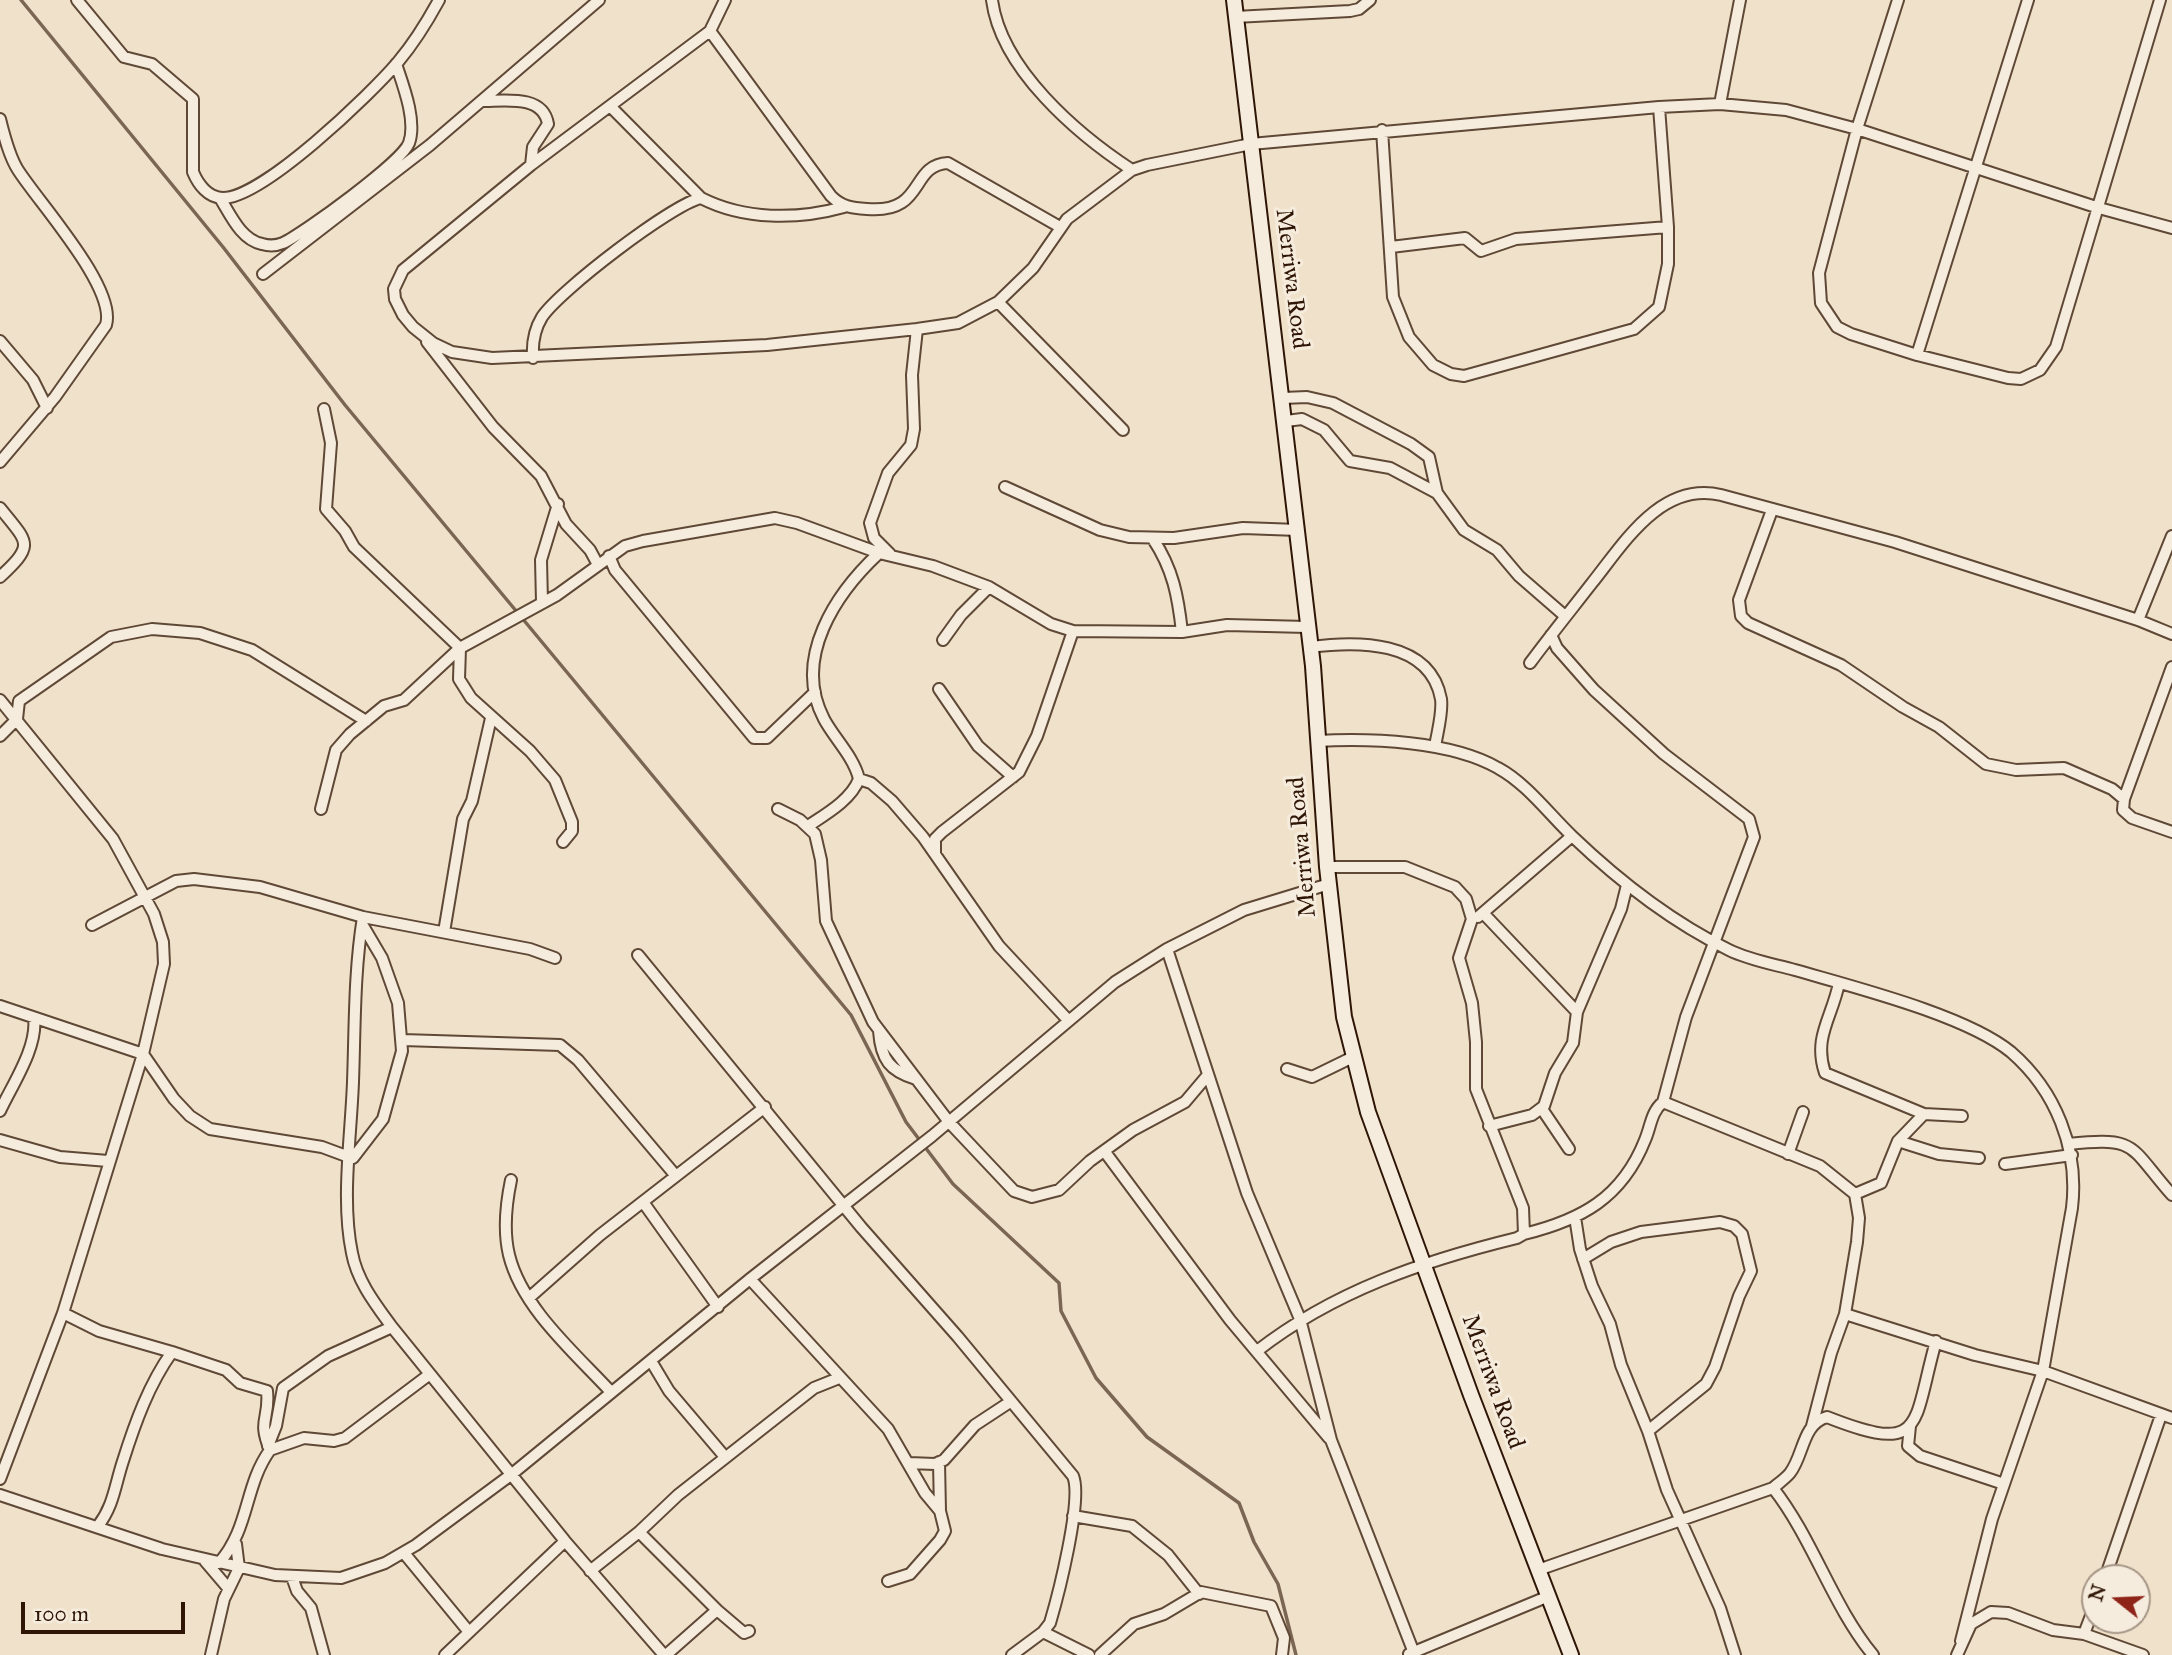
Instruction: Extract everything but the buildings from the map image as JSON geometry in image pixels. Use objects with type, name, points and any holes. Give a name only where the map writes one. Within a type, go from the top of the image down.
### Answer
[{"type":"street","points":[[77,0],[124,57],[152,64],[194,99],[193,172],[197,182],[207,192],[220,198],[232,197],[267,179],[328,129],[396,64],[439,0]]},
{"type":"street","points":[[264,274],[430,145],[598,0]]},
{"type":"street","points":[[597,563],[590,550],[566,524],[558,503],[539,473],[493,427],[424,337],[403,315],[395,299],[396,280],[434,243],[531,165],[710,31],[725,0]]},
{"type":"street","points":[[1006,0],[992,2],[1009,50],[1041,92],[1085,136],[1132,170]]},
{"type":"street","name":"Merriwa Road","points":[[1234,0],[1298,530],[1327,867],[1344,1017],[1368,1112],[1571,1655]]},
{"type":"street","points":[[1235,17],[1350,11],[1370,0]]},
{"type":"street","points":[[1720,104],[1740,0]]},
{"type":"street","points":[[1898,0],[1857,129],[1819,273],[1821,303],[1837,327],[1917,355],[2014,379],[2021,379],[2040,370],[2056,347],[2160,0]]},
{"type":"street","points":[[1917,355],[2028,0]]},
{"type":"street","points":[[710,31],[831,196],[844,206]]},
{"type":"street","points":[[220,198],[244,233],[260,244],[282,244],[382,171],[404,152],[409,142],[410,121],[396,64]]},
{"type":"street","points":[[482,101],[520,101],[534,104],[544,113],[548,124],[533,147],[531,165]]},
{"type":"street","points":[[424,337],[452,352],[492,358],[533,358],[680,347],[767,345],[958,323],[998,303],[1033,268],[1060,227],[1132,170],[1171,159],[1251,144],[1382,130],[1659,107],[1720,104],[1786,110],[1857,129],[2099,208],[2172,228]]},
{"type":"street","points":[[610,106],[701,198],[733,211],[759,215],[809,214],[844,206],[878,210],[900,206],[908,201],[933,166],[948,163],[1060,227]]},
{"type":"street","points":[[1382,130],[1394,297],[1409,337],[1433,365],[1451,374],[1464,376],[1634,330],[1659,307],[1668,264],[1668,227],[1659,107]]},
{"type":"street","points":[[0,119],[17,167],[90,270],[107,305],[106,325],[47,408],[0,462]]},
{"type":"street","points":[[533,358],[536,329],[552,304],[667,213],[701,198]]},
{"type":"street","points":[[1391,247],[1465,238],[1481,251],[1516,239],[1668,227]]},
{"type":"street","points":[[998,303],[1123,430]]},
{"type":"street","points":[[885,554],[874,538],[870,523],[888,473],[911,445],[914,429],[912,375],[917,329]]},
{"type":"street","points":[[0,341],[33,380],[47,408]]},
{"type":"street","points":[[1283,398],[1307,397],[1333,403],[1411,444],[1429,457],[1437,493],[1464,530],[1497,550],[1519,576],[1565,616]]},
{"type":"street","points":[[324,409],[331,443],[326,509],[345,531],[354,547],[417,604],[460,648],[459,679],[471,698],[530,751],[555,780],[572,822],[572,831],[563,842]]},
{"type":"street","points":[[1286,421],[1303,419],[1324,430],[1350,461],[1390,468],[1437,493]]},
{"type":"street","points":[[1005,487],[1100,530],[1153,539],[1242,528],[1298,530]]},
{"type":"street","points":[[1530,663],[1635,527],[1661,507],[1685,496],[1715,493],[1895,542],[2138,620],[2172,634]]},
{"type":"street","points":[[542,602],[541,560],[558,503]]},
{"type":"street","points":[[0,509],[22,536],[25,546],[24,555],[0,578]]},
{"type":"street","points":[[1772,510],[1739,600],[1741,616],[1748,623],[1841,665],[1903,707],[1939,727],[1986,764],[2016,771],[2064,768],[2112,789],[2124,799]]},
{"type":"street","points":[[321,809],[336,750],[384,706],[404,700],[460,648],[557,594],[597,563],[625,546],[643,541],[775,519],[797,523],[885,554],[933,566],[989,587],[1039,617],[1073,631],[1182,632],[1227,625],[1307,628]]},
{"type":"street","points":[[2138,620],[2172,536]]},
{"type":"street","points":[[1153,539],[1170,567],[1177,587],[1182,632]]},
{"type":"street","points":[[885,554],[842,592],[826,620],[814,660],[816,692],[823,717],[859,779],[882,790],[935,856],[1001,948],[1068,1020]]},
{"type":"street","points":[[609,556],[615,570],[754,738],[767,738],[816,692]]},
{"type":"street","points":[[943,640],[961,615],[989,587]]},
{"type":"street","points":[[0,737],[17,719],[19,701],[111,637],[152,629],[200,634],[252,650],[366,721]]},
{"type":"street","points":[[935,856],[935,839],[1013,777],[1030,755],[1073,631]]},
{"type":"street","points":[[1257,1351],[1300,1319],[1342,1295],[1426,1265],[1562,1225],[1622,1182],[1645,1139],[1655,1109],[1663,1102],[1686,1017],[1717,942],[1754,837],[1753,826],[1614,710],[1580,676],[1551,635]]},
{"type":"street","points":[[1310,647],[1345,643],[1384,646],[1412,658],[1435,684],[1441,701],[1435,747]]},
{"type":"street","points":[[2172,667],[2124,799],[2123,810],[2132,818],[2172,832]]},
{"type":"street","points":[[939,689],[978,746],[1013,777]]},
{"type":"street","points":[[0,700],[114,839],[146,896],[163,942],[164,964],[143,1054],[63,1313],[0,1479]]},
{"type":"street","points":[[444,932],[463,819],[472,801],[491,718]]},
{"type":"street","points":[[1317,741],[1435,747],[1499,768],[1627,885],[1678,922],[1741,955],[1839,983],[1989,1036],[2012,1054],[2049,1098],[2070,1149],[2074,1185],[2072,1208],[2043,1371],[2004,1484],[1957,1655]]},
{"type":"street","points":[[808,826],[856,788],[859,779]]},
{"type":"street","points":[[778,809],[808,826],[817,839],[826,921],[866,1009],[879,1031],[884,1054],[891,1068],[916,1079],[949,1122],[1002,1180],[1028,1196],[1059,1190],[1090,1161],[1133,1130],[1185,1102],[1207,1076]]},
{"type":"street","points":[[1472,919],[1484,914],[1572,836]]},
{"type":"street","points":[[1327,867],[1395,866],[1434,878],[1464,895],[1472,919],[1459,958],[1472,1003],[1476,1042],[1475,1084],[1489,1126],[1523,1208],[1524,1234]]},
{"type":"street","points":[[92,925],[176,881],[194,879],[260,887],[363,920],[444,932],[555,958]]},
{"type":"street","points":[[0,1495],[205,1560],[239,1568],[292,1577],[341,1578],[365,1572],[404,1553],[512,1474],[750,1279],[932,1136],[1115,982],[1167,949],[1244,910],[1329,884]]},
{"type":"street","points":[[1489,1126],[1532,1115],[1542,1109],[1555,1073],[1573,1043],[1577,1012],[1622,909],[1627,885]]},
{"type":"street","points":[[1484,914],[1577,1012]]},
{"type":"street","points":[[351,1157],[383,1119],[400,1063],[402,1040],[401,1011],[387,971],[363,920]]},
{"type":"street","points":[[363,920],[355,986],[352,1254],[368,1294],[565,1541],[665,1655],[717,1610]]},
{"type":"street","points":[[1167,949],[1247,1193],[1300,1319],[1331,1440],[1411,1654],[1549,1596]]},
{"type":"street","points":[[638,955],[1073,1476],[1076,1485],[1073,1516],[1052,1615],[1043,1632],[1012,1655]]},
{"type":"street","points":[[1839,983],[1834,1009],[1820,1036],[1819,1054],[1825,1073],[1924,1114],[1962,1116]]},
{"type":"street","points":[[0,1006],[143,1054],[174,1099],[190,1116],[210,1129],[323,1147],[351,1157]]},
{"type":"street","points":[[0,1111],[24,1060],[35,1028],[34,1018]]},
{"type":"street","points":[[402,1040],[560,1045],[578,1060],[676,1176]]},
{"type":"street","points":[[1287,1069],[1300,1076],[1315,1076],[1353,1057]]},
{"type":"street","points":[[1538,1570],[1773,1488],[1792,1472],[1812,1426],[1830,1353],[1845,1314],[1843,1308],[1857,1242],[1859,1218],[1855,1194],[1820,1166],[1663,1102]]},
{"type":"street","points":[[530,1297],[643,1202],[765,1107]]},
{"type":"street","points":[[1542,1109],[1569,1149]]},
{"type":"street","points":[[1788,1153],[1803,1112]]},
{"type":"street","points":[[1855,1194],[1881,1183],[1898,1141],[1924,1114]]},
{"type":"street","points":[[0,1140],[60,1157],[108,1161]]},
{"type":"street","points":[[2005,1164],[2112,1140],[2127,1144],[2172,1195]]},
{"type":"street","points":[[1898,1141],[1939,1154],[1979,1158]]},
{"type":"street","points":[[1105,1152],[1257,1351],[1331,1440]]},
{"type":"street","points":[[510,1180],[505,1216],[509,1254],[530,1297],[546,1320],[611,1392]]},
{"type":"street","points":[[643,1202],[718,1307]]},
{"type":"street","points":[[1575,1217],[1583,1259],[1679,1520],[1720,1608],[1735,1655]]},
{"type":"street","points":[[1583,1259],[1611,1242],[1641,1232],[1720,1222],[1734,1226],[1742,1234],[1751,1271],[1739,1296],[1716,1367],[1706,1384],[1648,1431]]},
{"type":"street","points":[[750,1279],[888,1429],[925,1493],[940,1511]]},
{"type":"street","points":[[63,1313],[99,1331],[226,1370],[240,1383],[267,1391],[268,1403],[262,1429],[269,1448]]},
{"type":"street","points":[[1845,1314],[2043,1371],[2166,1416],[2110,1564]]},
{"type":"street","points":[[219,1563],[236,1544],[276,1426],[283,1388],[328,1356],[392,1327]]},
{"type":"street","points":[[1937,1342],[1918,1410],[1910,1426],[1908,1446],[1920,1456],[2004,1484]]},
{"type":"street","points":[[98,1526],[113,1501],[123,1461],[148,1394],[173,1352]]},
{"type":"street","points":[[651,1360],[669,1391],[724,1457]]},
{"type":"street","points":[[814,1388],[820,1379],[823,1361]]},
{"type":"street","points":[[269,1448],[304,1438],[334,1441],[345,1438],[430,1374]]},
{"type":"street","points":[[590,1570],[639,1532],[724,1457],[814,1388],[839,1378]]},
{"type":"street","points":[[909,1463],[939,1462],[975,1425],[1010,1402]]},
{"type":"street","points":[[1812,1426],[1827,1417],[1871,1433],[1889,1436],[1901,1434],[1910,1426]]},
{"type":"street","points":[[888,1581],[910,1574],[945,1531],[940,1511],[939,1462]]},
{"type":"street","points":[[1773,1488],[1789,1509],[1824,1576],[1873,1655]]},
{"type":"street","points":[[1073,1516],[1132,1526],[1168,1555],[1199,1594]]},
{"type":"street","points":[[639,1532],[717,1610],[744,1633],[749,1631]]},
{"type":"street","points":[[445,1655],[565,1541]]},
{"type":"street","points":[[211,1655],[228,1588],[239,1568],[236,1544]]},
{"type":"street","points":[[404,1553],[469,1632]]},
{"type":"street","points":[[205,1560],[228,1588]]},
{"type":"street","points":[[292,1577],[297,1591],[311,1608],[324,1655]]},
{"type":"street","points":[[1100,1655],[1134,1624],[1164,1615],[1199,1594],[1221,1595],[1271,1606],[1284,1638],[1282,1655]]},
{"type":"street","points":[[1961,1641],[1975,1619],[1991,1612],[2008,1613],[2053,1630],[2081,1634]]},
{"type":"street","points":[[1043,1632],[1088,1655]]},
{"type":"street","points":[[2084,1634],[2143,1655]]},
{"type":"waterway","points":[[21,0],[223,247],[345,405],[517,612]]},
{"type":"waterway","points":[[522,618],[851,1015],[906,1122],[953,1184],[1059,1283],[1061,1311],[1096,1378],[1147,1437],[1239,1503],[1254,1542],[1278,1584],[1296,1655]]}]
